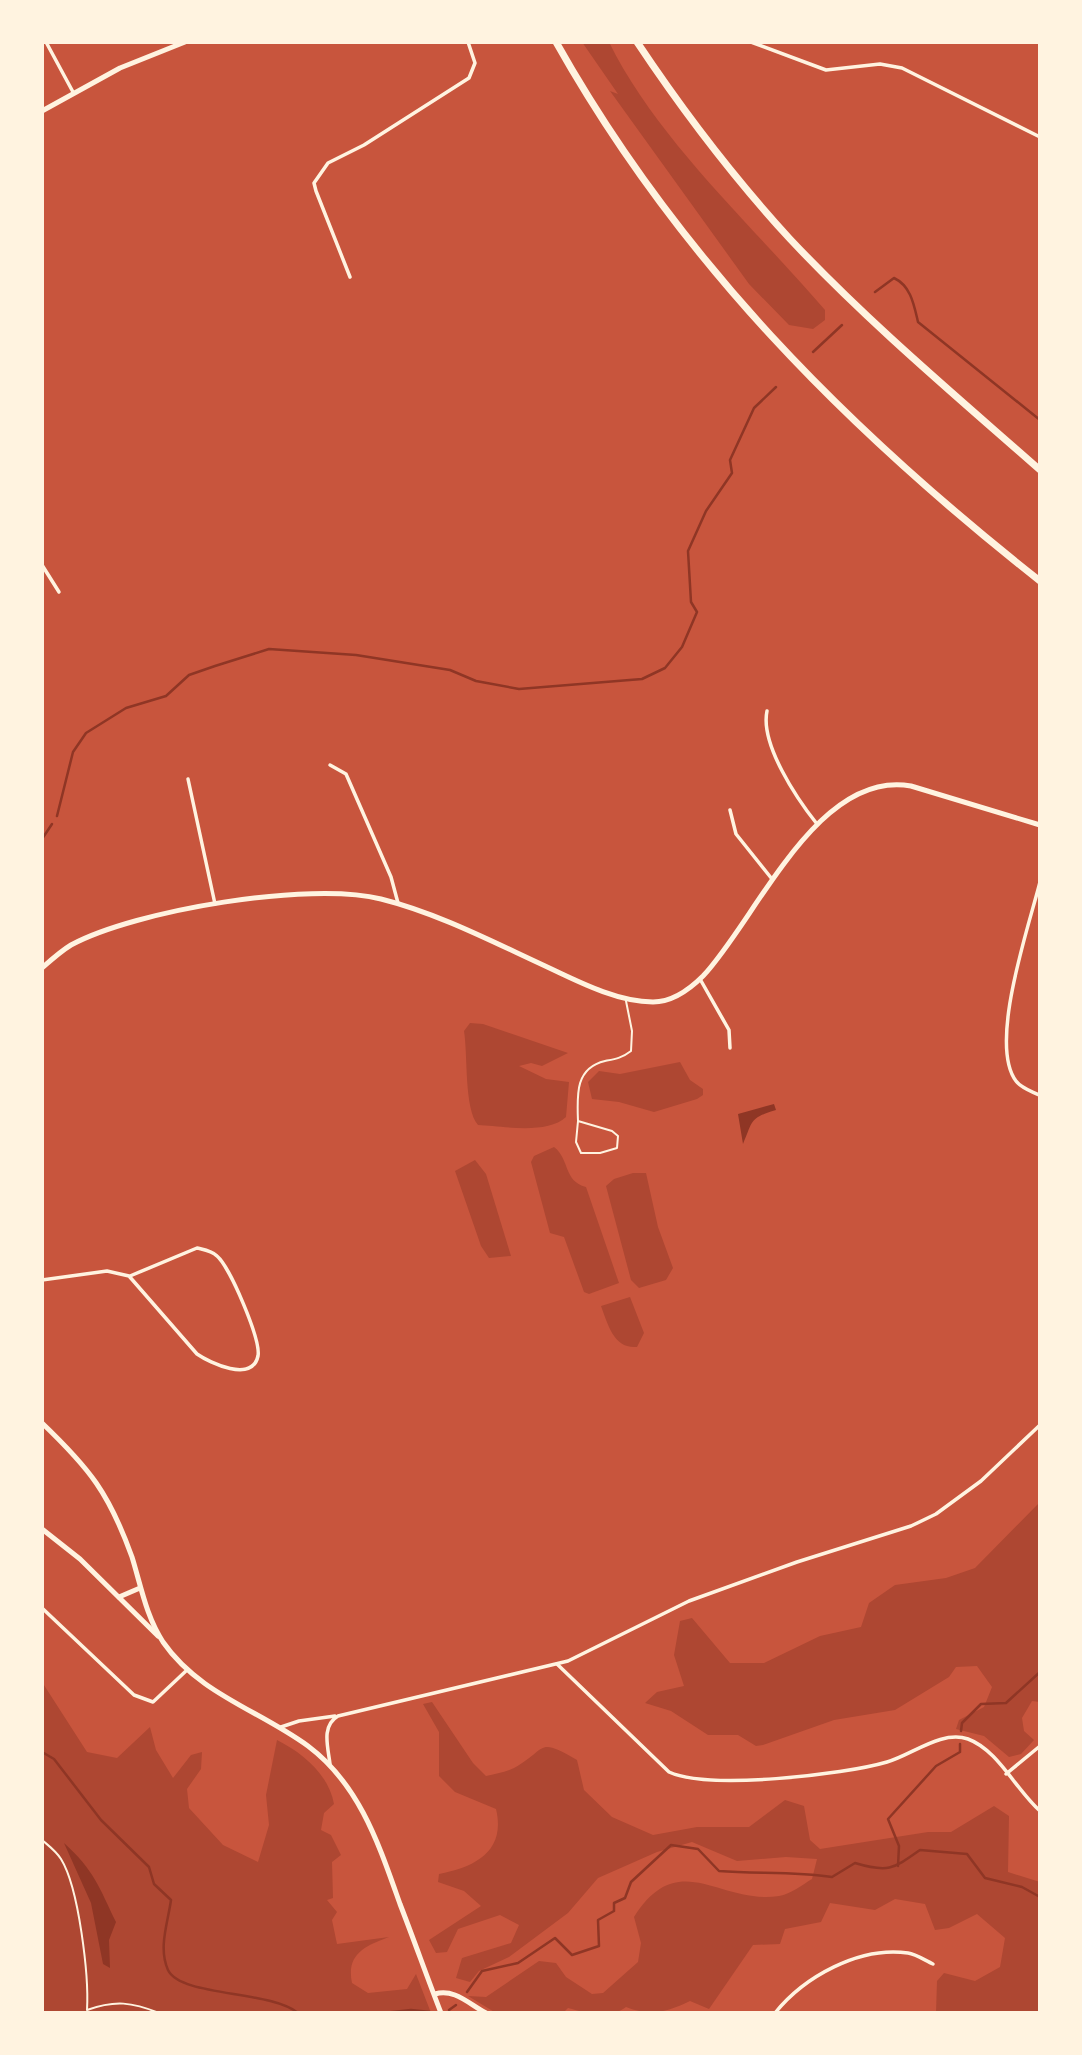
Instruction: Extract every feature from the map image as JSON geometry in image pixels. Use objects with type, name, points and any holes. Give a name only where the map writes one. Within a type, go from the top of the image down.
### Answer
[{"type":"highway","points":[[556,42],[662,204],[717,276],[772,340],[902,468],[1040,581]]},
{"type":"highway","points":[[636,42],[711,145],[796,244],[877,326],[1040,470]]},
{"type":"street","points":[[46,42],[74,93]]},
{"type":"street","points":[[42,111],[133,63],[185,42]]},
{"type":"street","points":[[350,277],[316,191],[314,183],[319,172],[328,163],[364,145],[469,78],[475,63],[468,42]]},
{"type":"street","points":[[751,42],[826,70],[880,64],[902,68],[1040,136]]},
{"type":"street","points":[[42,565],[59,592]]},
{"type":"street","points":[[767,711],[766,728],[781,768],[797,800],[818,826]]},
{"type":"street","points":[[330,765],[346,774],[391,877],[398,903]]},
{"type":"street","points":[[188,779],[195,825],[215,905]]},
{"type":"street","points":[[42,968],[72,945],[136,922],[278,894],[327,892],[398,903],[579,982],[644,1001],[664,1001],[685,991],[700,979],[726,949],[772,879],[818,826],[855,796],[891,784],[951,796],[1040,825]]},
{"type":"street","points":[[730,810],[736,834],[772,879]]},
{"type":"street","points":[[1039,1095],[1016,1081],[1008,1063],[1005,1040],[1009,1012],[1040,882]]},
{"type":"street","points":[[700,979],[729,1030],[730,1048]]},
{"type":"street","points":[[42,1280],[107,1271],[130,1276],[197,1248],[216,1254],[236,1284],[257,1345],[257,1360],[252,1366],[240,1369],[218,1365],[197,1354],[130,1276]]},
{"type":"street","points":[[42,1423],[81,1460],[101,1488],[122,1534],[162,1640]]},
{"type":"street","points":[[279,1728],[299,1721],[338,1716],[556,1664],[689,1601],[797,1562],[889,1534],[936,1514],[1003,1463],[1040,1425]]},
{"type":"street","points":[[42,1529],[80,1559],[188,1669],[218,1694],[279,1728],[330,1765],[349,1787],[371,1826],[441,2013]]},
{"type":"street","points":[[119,1597],[141,1588]]},
{"type":"street","points":[[42,1608],[134,1695],[153,1702],[188,1669]]},
{"type":"street","points":[[556,1664],[669,1772],[691,1780],[841,1774],[890,1762],[936,1741],[957,1737],[978,1745],[1040,1811]]},
{"type":"street","points":[[330,1765],[327,1731],[332,1719],[338,1716]]},
{"type":"street","points":[[1006,1774],[1040,1746]]},
{"type":"street","points":[[775,2013],[790,1995],[826,1970],[868,1955],[909,1953],[933,1964]]},
{"type":"street","points":[[435,1994],[456,1994],[486,2013]]},
{"type":"lane","points":[[578,1121],[612,1131],[618,1136],[617,1148],[600,1153],[581,1153],[576,1142],[578,1089],[585,1070],[631,1051],[632,1031],[625,996]]},
{"type":"path","points":[[42,1840],[63,1861],[72,1894],[86,1968],[87,2010],[111,2002],[134,2003],[159,2013]]},
{"type":"path","points":[[203,2013],[232,2013]]},
{"type":"shaded area","points":[[582,42],[609,42],[653,114],[708,182],[825,310],[825,320],[813,329],[789,325],[749,284],[610,91],[618,94]]},
{"type":"shaded area","points":[[470,1023],[483,1024],[568,1053],[542,1066],[531,1063],[519,1066],[546,1079],[569,1082],[566,1117],[558,1123],[536,1128],[478,1125],[470,1107],[467,1081],[464,1031]]},
{"type":"shaded area","points":[[680,1062],[690,1080],[703,1089],[703,1095],[697,1099],[654,1112],[619,1102],[592,1099],[588,1082],[599,1071],[620,1074]]},
{"type":"shaded area","points":[[774,1104],[776,1110],[753,1121],[743,1144],[738,1114]]},
{"type":"shaded area","points":[[554,1147],[563,1157],[574,1180],[586,1187],[619,1283],[589,1294],[584,1292],[564,1237],[550,1233],[531,1162],[534,1156]]},
{"type":"shaded area","points":[[475,1160],[486,1174],[511,1256],[489,1258],[481,1246],[455,1171]]},
{"type":"shaded area","points":[[633,1173],[646,1173],[658,1227],[673,1268],[666,1280],[639,1288],[631,1280],[606,1186],[614,1179]]},
{"type":"shaded area","points":[[630,1297],[644,1333],[637,1347],[629,1347],[617,1340],[609,1328],[601,1306]]},
{"type":"shaded area","points":[[1040,1502],[1040,1702],[1032,1701],[1022,1718],[1024,1731],[1034,1740],[1021,1754],[1009,1757],[984,1736],[956,1729],[959,1720],[984,1707],[992,1687],[977,1666],[956,1667],[949,1677],[895,1710],[834,1720],[756,1746],[738,1735],[708,1735],[671,1711],[645,1703],[657,1692],[684,1686],[674,1655],[680,1621],[692,1618],[730,1663],[764,1663],[820,1636],[861,1627],[869,1603],[895,1585],[946,1578],[975,1568]]},
{"type":"shaded area","points":[[42,1682],[87,1752],[117,1758],[150,1727],[156,1750],[173,1778],[191,1755],[202,1752],[201,1769],[187,1789],[189,1808],[223,1845],[258,1862],[269,1825],[266,1795],[277,1740],[305,1758],[321,1774],[334,1804],[324,1813],[321,1830],[331,1835],[341,1855],[332,1862],[333,1898],[327,1900],[337,1912],[332,1920],[337,1944],[389,1937],[359,1952],[352,1965],[352,1983],[368,1993],[407,1989],[416,1974],[431,2013],[42,2013]]},
{"type":"shaded area","points":[[432,1702],[473,1763],[486,1776],[514,1768],[543,1748],[555,1748],[577,1760],[584,1790],[612,1817],[653,1835],[697,1827],[749,1827],[785,1800],[804,1806],[810,1840],[820,1849],[928,1832],[951,1832],[994,1806],[1009,1816],[1008,1872],[1040,1882],[1040,2013],[936,2013],[937,1981],[944,1973],[975,1981],[1000,1967],[1005,1938],[977,1914],[949,1928],[935,1930],[925,1904],[895,1899],[875,1910],[830,1903],[821,1922],[785,1929],[780,1944],[753,1945],[709,2009],[690,2001],[674,2008],[651,2012],[626,2007],[606,2014],[568,2008],[563,2013],[496,2013],[468,1996],[486,1997],[539,1961],[556,1963],[566,1977],[592,1994],[603,1993],[638,1962],[641,1943],[634,1917],[651,1896],[667,1885],[701,1883],[757,1897],[779,1896],[812,1879],[817,1859],[786,1857],[737,1861],[692,1842],[657,1852],[598,1878],[568,1913],[509,1957],[479,1971],[470,1982],[456,1978],[462,1958],[511,1943],[519,1925],[500,1915],[458,1929],[447,1952],[436,1953],[429,1940],[481,1906],[464,1891],[438,1882],[439,1874],[465,1867],[485,1855],[497,1836],[498,1824],[496,1809],[455,1792],[439,1776],[439,1732],[423,1704]]},
{"type":"shaded area","points":[[64,1843],[89,1871],[116,1922],[109,1940],[110,1968],[103,1964],[91,1903]]},
{"type":"waterway","points":[[875,292],[894,278],[900,281],[911,297],[918,322],[1040,420]]},
{"type":"waterway","points":[[813,352],[842,325]]},
{"type":"waterway","points":[[57,816],[73,752],[86,733],[126,708],[166,696],[189,675],[269,649],[356,655],[450,670],[476,681],[519,689],[642,679],[665,668],[682,647],[697,612],[691,602],[688,551],[706,511],[732,473],[730,460],[754,408],[776,387]]},
{"type":"waterway","points":[[42,839],[52,824]]},
{"type":"waterway","points":[[961,1731],[962,1723],[981,1704],[1006,1703],[1040,1672]]},
{"type":"waterway","points":[[898,1866],[899,1846],[888,1819],[936,1766],[960,1752],[960,1744]]},
{"type":"waterway","points":[[42,1752],[54,1759],[101,1820],[149,1867],[154,1884],[171,1900],[164,1953],[168,1970],[176,1979],[207,1989],[268,2000],[298,2013]]},
{"type":"waterway","points":[[467,1992],[482,1971],[518,1963],[555,1938],[572,1955],[599,1946],[598,1920],[614,1911],[614,1903],[625,1898],[631,1882],[671,1845],[698,1849],[719,1871],[832,1877],[855,1863],[875,1868],[890,1867],[920,1850],[967,1854],[985,1878],[1022,1887],[1040,1897]]},
{"type":"waterway","points":[[449,2010],[456,2005]]},
{"type":"waterway","points":[[384,2013],[411,2010],[430,2012]]}]
